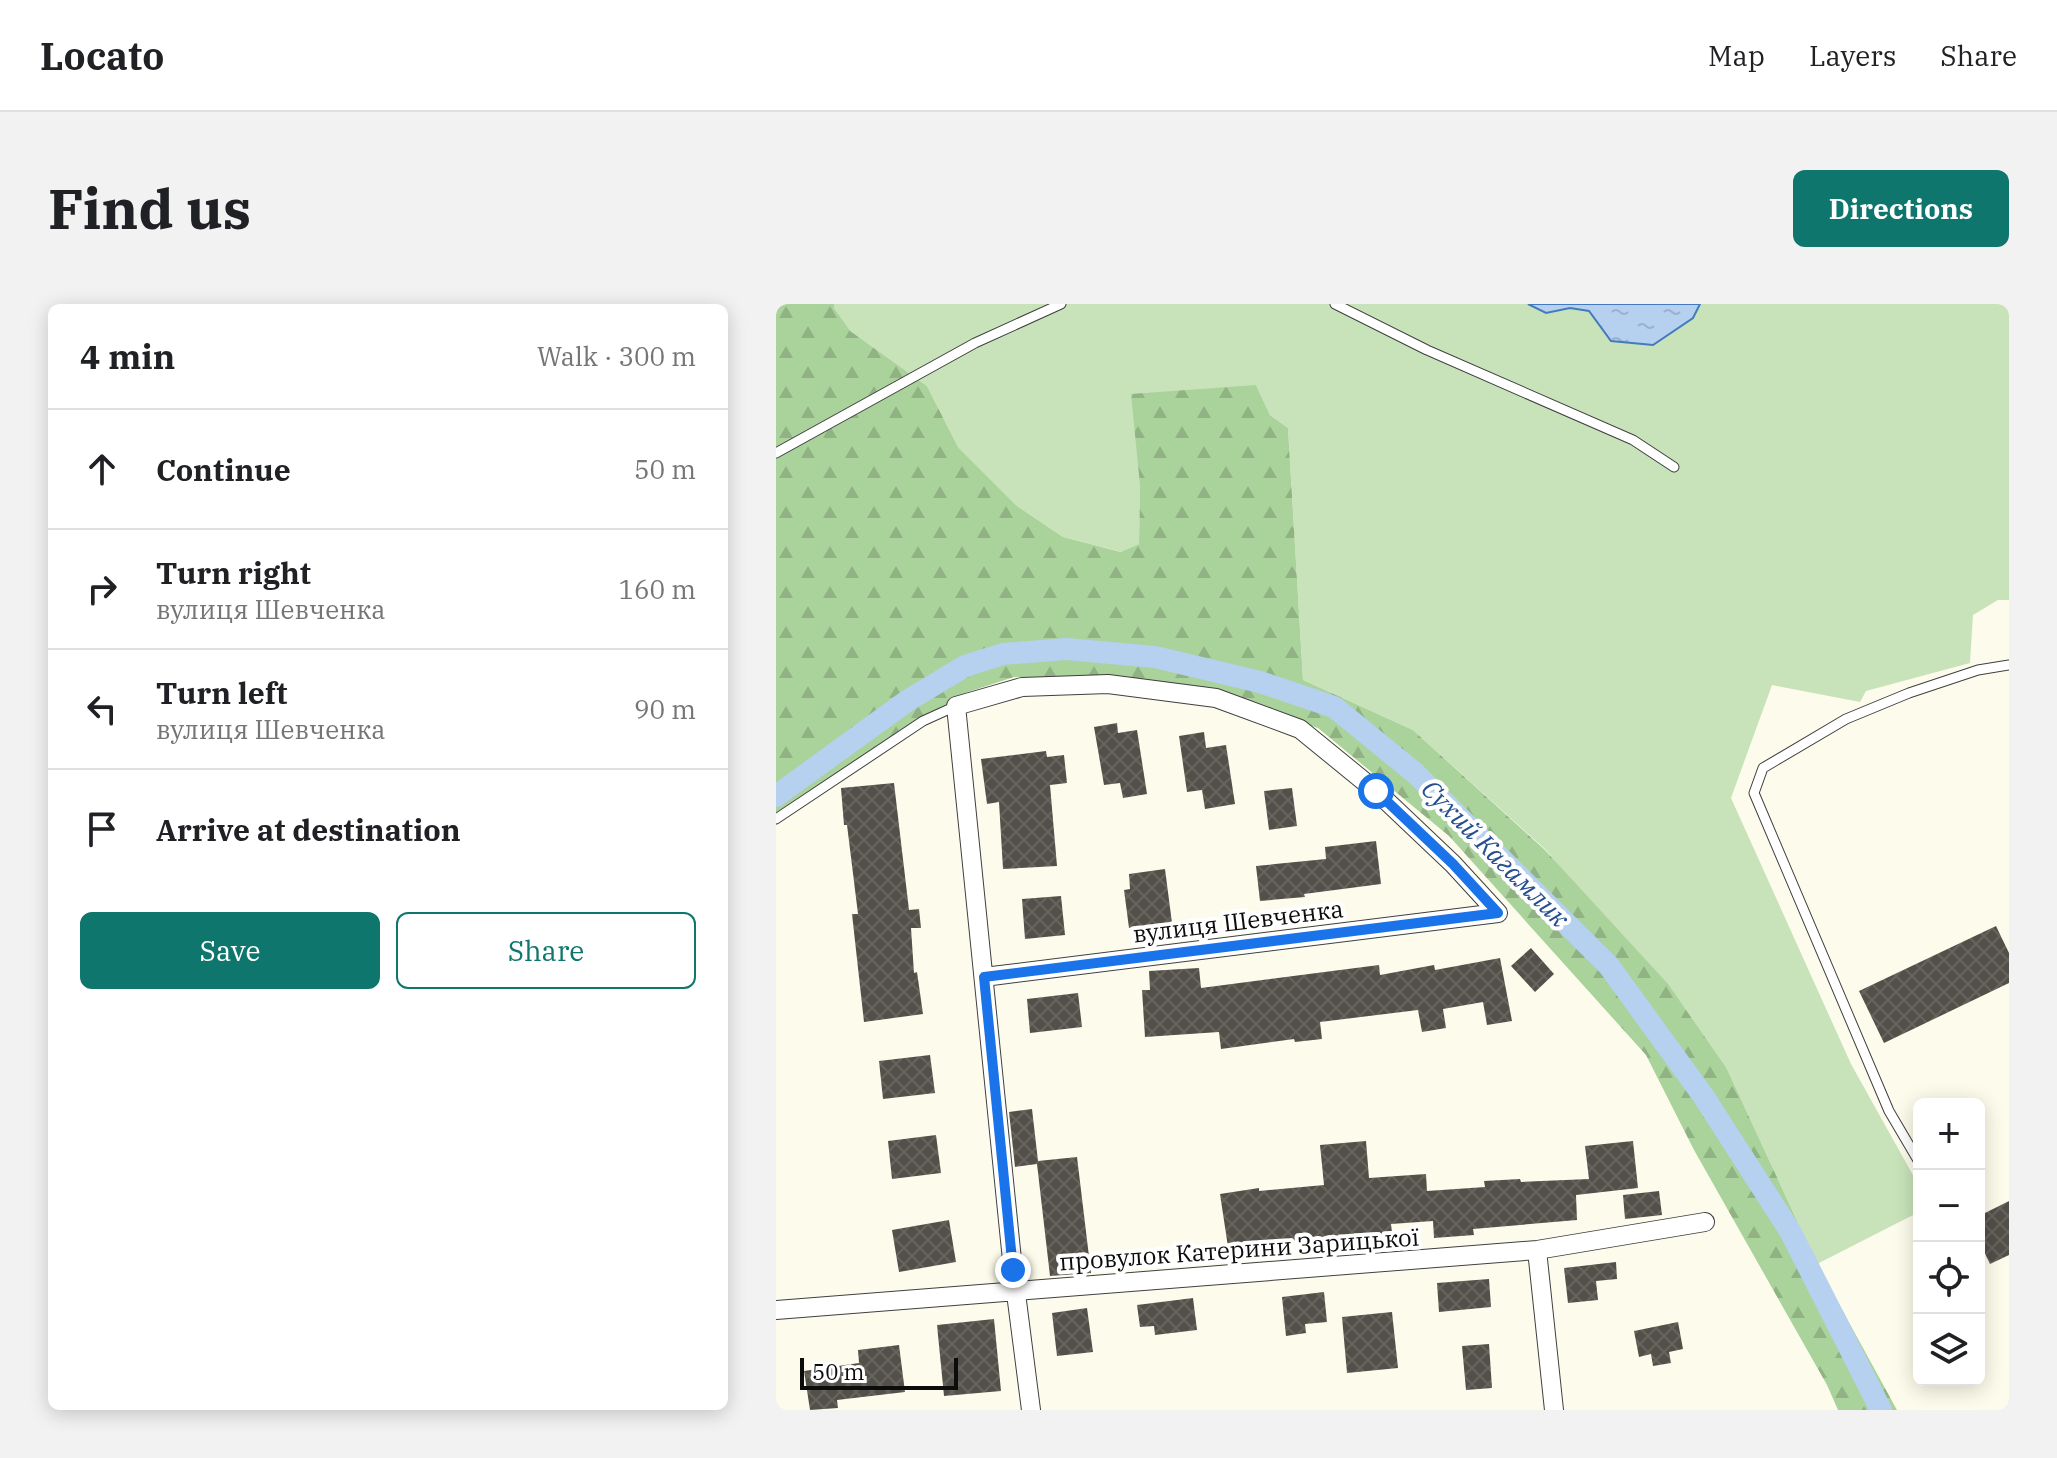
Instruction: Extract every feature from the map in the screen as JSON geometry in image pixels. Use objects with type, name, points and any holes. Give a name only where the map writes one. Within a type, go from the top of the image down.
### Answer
[{"type":"street","name":"вулиця Шевченка","points":[[956,706],[1022,687],[1108,684],[1216,698],[1300,729],[1376,791],[1453,864],[1498,913],[984,977]]},
{"type":"street","points":[[956,706],[1015,1290],[1031,1410]]},
{"type":"street","name":"провулок Катерини Зарицької","points":[[776,1310],[1537,1250],[1705,1222]]},
{"type":"street","points":[[1537,1250],[1554,1410]]},
{"type":"lane","points":[[776,453],[975,343],[1061,304]]},
{"type":"lane","points":[[1335,304],[1427,350],[1633,440],[1674,467]]},
{"type":"lane","points":[[1913,1152],[1889,1111],[1754,793],[1763,768],[1846,719],[1909,693],[1978,670],[2009,665]]},
{"type":"lane","points":[[776,819],[923,721],[956,706]]},
{"type":"green space","points":[[776,304],[834,304],[850,331],[927,386],[958,447],[1017,506],[1063,537],[1121,552],[1139,544],[1140,485],[1131,394],[1256,385],[1270,415],[1288,428],[1303,680],[1413,730],[1545,850],[1668,984],[1727,1069],[1817,1264],[1897,1410],[1838,1410],[1827,1385],[1694,1150],[1646,1055],[1449,836],[1318,728],[1203,690],[1085,677],[1014,677],[965,693],[910,726],[776,825]]},
{"type":"green space","points":[[834,304],[1528,304],[1546,313],[1570,307],[1589,311],[1611,341],[1693,318],[1700,304],[2009,304],[2009,600],[1998,600],[1973,615],[1970,663],[1866,691],[1860,702],[1772,685],[1731,798],[1851,1064],[1913,1175],[1913,1215],[1817,1264],[1727,1069],[1546,850],[1413,730],[1303,680],[1288,428],[1270,415],[1256,385],[1140,485],[1139,544],[1122,552],[1063,537],[1017,506],[958,447],[927,386],[849,331]]},
{"type":"water","points":[[1528,304],[1700,304],[1693,318],[1653,345],[1611,341],[1589,311],[1570,308],[1546,313]]},
{"type":"building","points":[[1117,723],[1118,733],[1137,730],[1147,794],[1123,798],[1120,783],[1104,785],[1094,727]]},
{"type":"building","points":[[1204,732],[1206,748],[1226,745],[1235,804],[1205,809],[1202,790],[1187,792],[1179,736]]},
{"type":"building","points":[[1046,751],[1047,757],[1064,755],[1067,783],[1050,785],[1057,866],[1003,869],[999,802],[987,804],[981,759]]},
{"type":"building","points":[[894,783],[909,910],[919,909],[921,928],[911,928],[914,973],[917,972],[923,1014],[864,1022],[852,914],[858,914],[841,788]]},
{"type":"building","points":[[1292,788],[1297,826],[1269,830],[1264,791]]},
{"type":"building","points":[[1376,841],[1381,884],[1260,901],[1256,866],[1326,859],[1325,847]]},
{"type":"building","points":[[1165,869],[1172,923],[1129,928],[1124,890],[1130,889],[1129,874]]},
{"type":"building","points":[[1061,896],[1065,935],[1025,939],[1022,899]]},
{"type":"building","points":[[1996,926],[2009,953],[2009,983],[1884,1043],[1859,991]]},
{"type":"building","points":[[1531,948],[1554,974],[1535,992],[1511,966]]},
{"type":"building","points":[[1500,958],[1512,1021],[1487,1025],[1483,1002],[1443,1009],[1446,1028],[1422,1032],[1418,1010],[1320,1022],[1322,1039],[1295,1042],[1294,1039],[1221,1049],[1219,1032],[1145,1037],[1142,990],[1150,990],[1149,971],[1199,968],[1201,988],[1379,965],[1380,975],[1434,965],[1435,970]]},
{"type":"building","points":[[1078,993],[1082,1027],[1030,1033],[1027,999]]},
{"type":"building","points":[[930,1055],[935,1093],[883,1099],[879,1061]]},
{"type":"building","points":[[1032,1109],[1038,1161],[1077,1157],[1091,1273],[1050,1276],[1037,1164],[1015,1167],[1009,1112]]},
{"type":"building","points":[[936,1135],[941,1173],[892,1179],[888,1141]]},
{"type":"building","points":[[1366,1141],[1369,1178],[1426,1174],[1427,1191],[1485,1187],[1484,1181],[1589,1179],[1585,1146],[1633,1141],[1638,1188],[1576,1195],[1577,1220],[1473,1229],[1474,1235],[1434,1238],[1433,1221],[1391,1224],[1393,1241],[1351,1245],[1350,1235],[1228,1247],[1220,1194],[1259,1188],[1259,1191],[1324,1185],[1320,1145]]},
{"type":"building","points":[[1659,1191],[1662,1215],[1625,1219],[1623,1195]]},
{"type":"building","points":[[2009,1201],[2009,1255],[1990,1264],[1985,1254],[1985,1213]]},
{"type":"building","points":[[949,1220],[956,1262],[899,1272],[892,1230]]},
{"type":"building","points":[[1616,1262],[1617,1279],[1596,1281],[1598,1300],[1568,1303],[1564,1268]]},
{"type":"building","points":[[1489,1279],[1491,1307],[1439,1312],[1437,1283]]},
{"type":"building","points":[[1324,1292],[1327,1322],[1305,1324],[1306,1333],[1286,1336],[1282,1297]]},
{"type":"building","points":[[1193,1298],[1197,1330],[1155,1335],[1154,1326],[1140,1327],[1137,1305]]},
{"type":"building","points":[[1087,1308],[1093,1352],[1057,1356],[1052,1313]]},
{"type":"building","points":[[1392,1312],[1398,1368],[1347,1373],[1342,1317]]},
{"type":"building","points":[[994,1319],[1001,1391],[944,1396],[937,1325]]},
{"type":"building","points":[[1678,1322],[1683,1349],[1669,1352],[1671,1363],[1653,1366],[1651,1354],[1639,1357],[1634,1331]]},
{"type":"building","points":[[1489,1344],[1492,1388],[1466,1390],[1462,1346]]},
{"type":"building","points":[[899,1345],[905,1392],[837,1400],[838,1408],[810,1410],[804,1371],[859,1363],[858,1350]]},
{"type":"waterway","name":"Сухий Кагамлик","points":[[776,796],[907,701],[965,666],[1003,654],[1066,649],[1155,657],[1260,682],[1334,707],[1415,773],[1609,966],[1704,1097],[1790,1231],[1881,1410]]},
{"type":"route","points":[[1013,1270],[984,977],[1498,913],[1453,864],[1376,791]]}]
